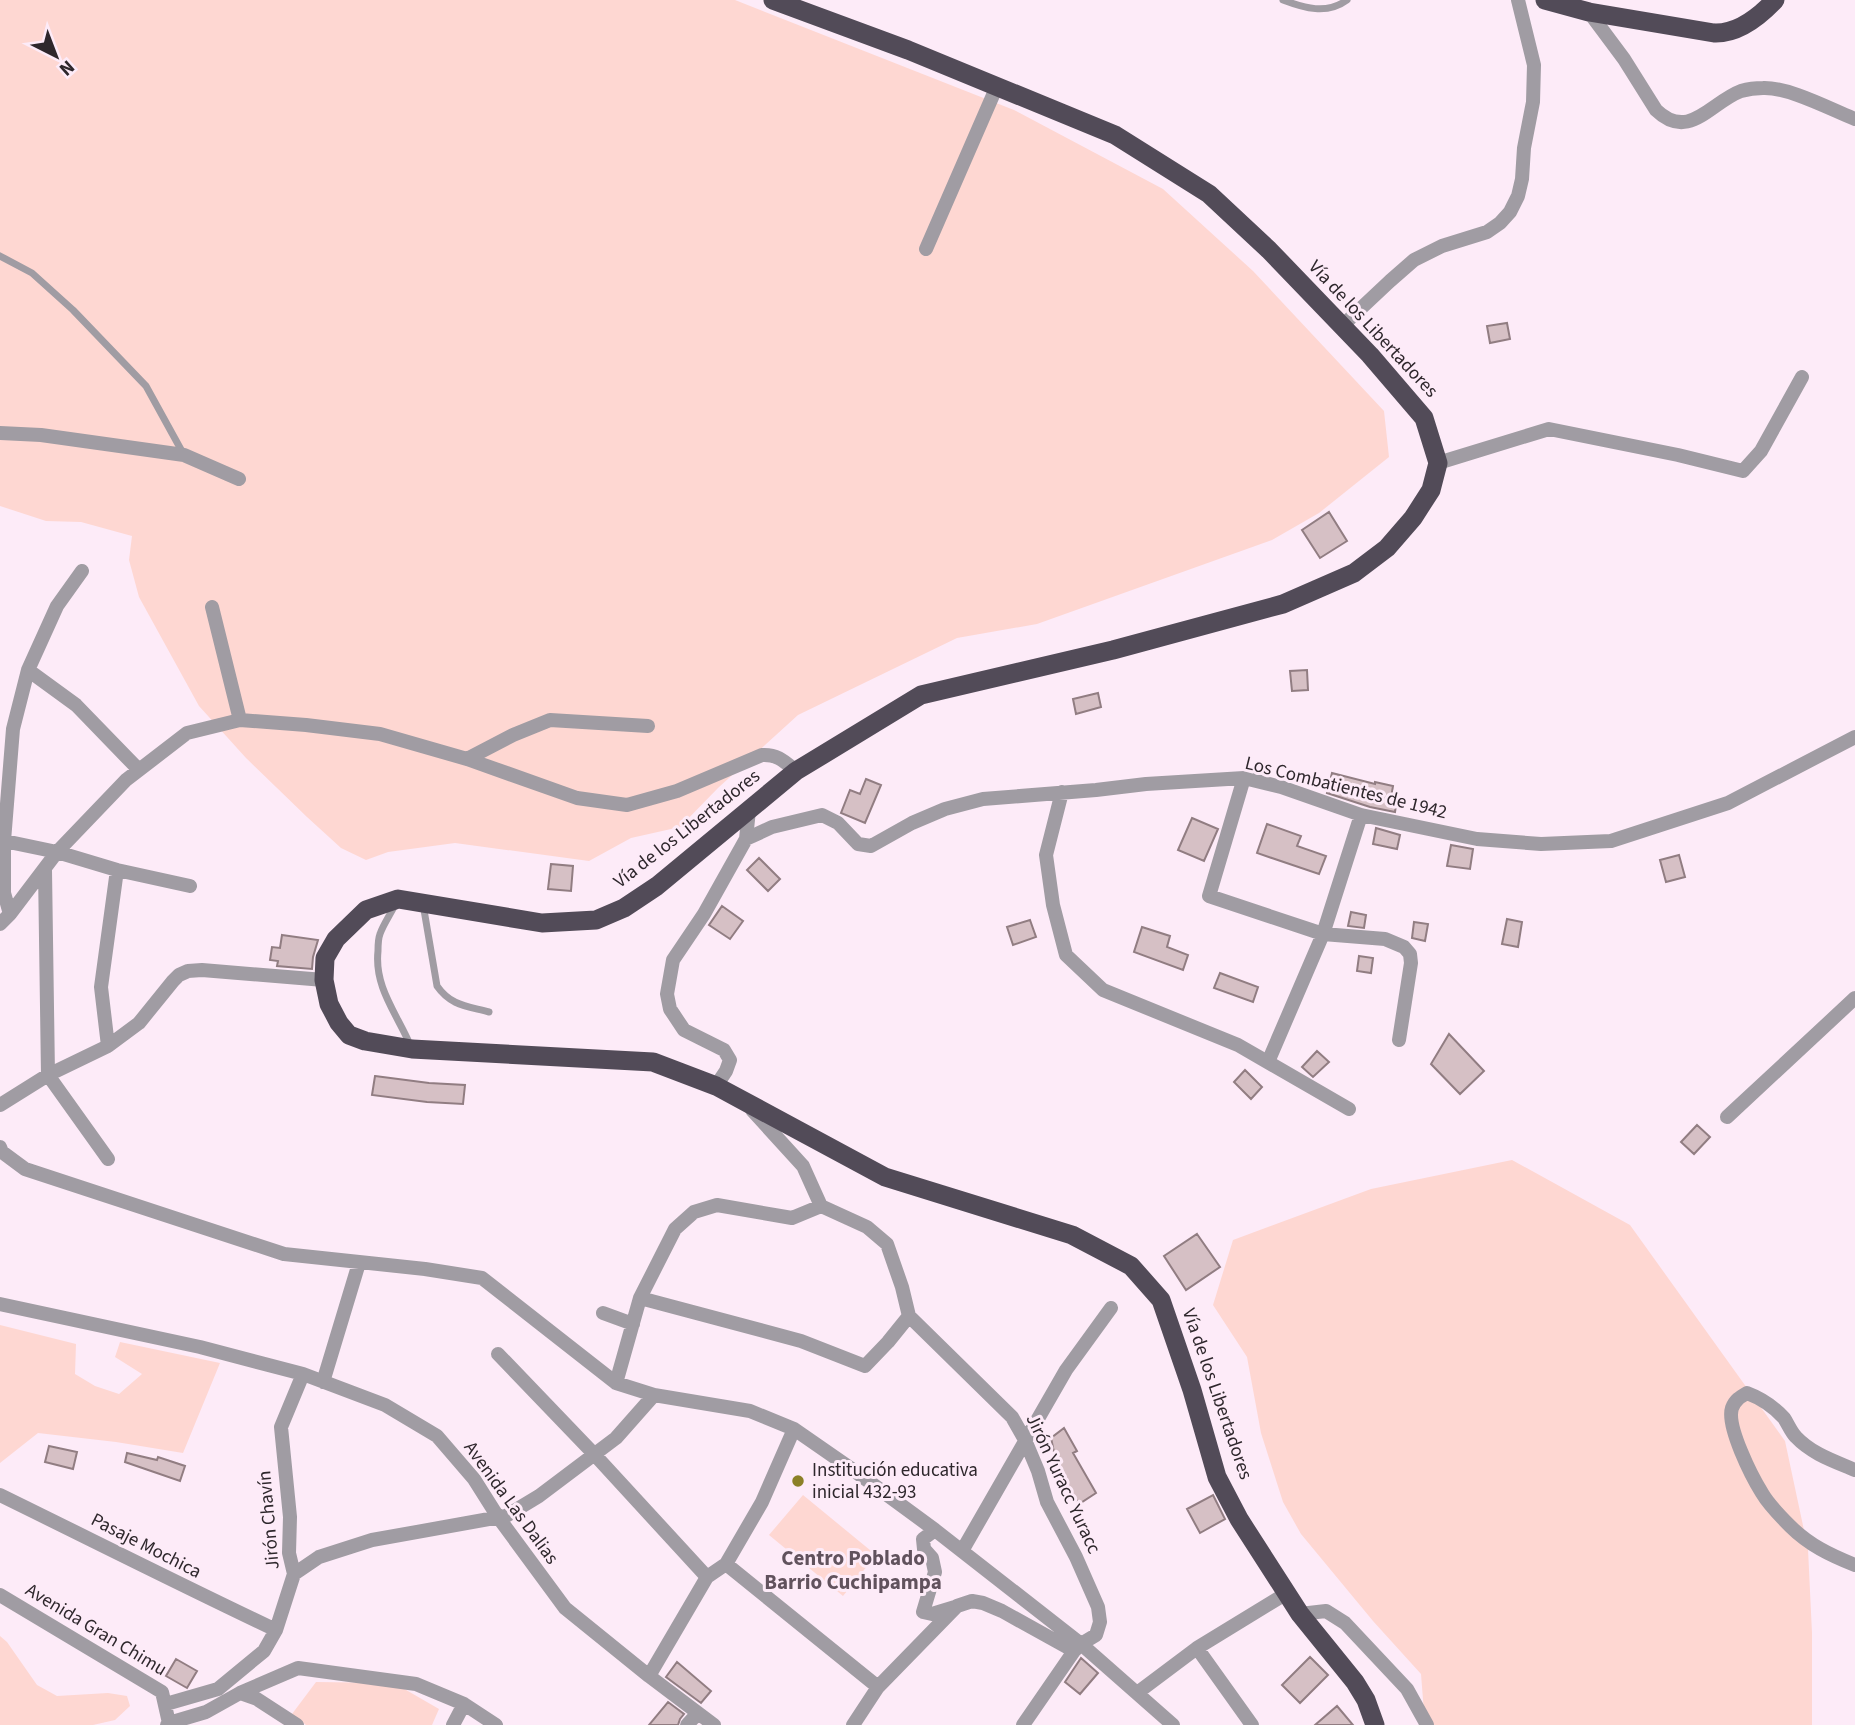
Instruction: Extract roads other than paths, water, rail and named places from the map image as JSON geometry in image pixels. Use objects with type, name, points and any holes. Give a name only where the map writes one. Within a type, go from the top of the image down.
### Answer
[{"type":"highway","name":"Vía de los Libertadores","points":[[773,0],[908,50],[1115,135],[1209,194],[1269,250],[1370,355],[1424,418],[1438,463],[1431,490],[1413,518],[1387,548],[1354,573],[1283,604],[1113,650],[921,695],[796,771],[657,886],[624,908],[596,920],[542,923],[398,899],[366,910],[336,939],[325,958],[324,980],[329,1004],[349,1035],[365,1041],[412,1049],[653,1062],[716,1086],[885,1177],[1072,1235],[1132,1266],[1161,1300],[1192,1390],[1217,1477],[1239,1519],[1300,1614],[1355,1682],[1366,1700],[1375,1725]]},
{"type":"highway","points":[[1545,0],[1589,12],[1726,34],[1755,18],[1775,0]]},
{"type":"street","points":[[1342,327],[1414,261],[1442,246],[1487,232],[1510,212],[1522,179],[1524,148],[1533,102],[1534,65],[1518,0]]},
{"type":"street","points":[[1589,12],[1661,116],[1684,123],[1696,120],[1741,91],[1777,88],[1855,119]]},
{"type":"street","points":[[926,248],[997,86]]},
{"type":"street","points":[[1438,463],[1549,429],[1743,471],[1761,451],[1802,377]]},
{"type":"street","points":[[0,433],[41,435],[184,455],[239,479]]},
{"type":"street","points":[[5,919],[2,841],[13,729],[28,670],[57,606],[82,571]]},
{"type":"street","points":[[212,607],[240,720]]},
{"type":"street","points":[[28,670],[76,705],[139,770]]},
{"type":"street","points":[[5,919],[57,852],[126,780],[187,733],[240,720],[306,724],[380,734],[467,759],[577,798],[627,805],[677,791],[762,755],[779,757],[796,771]]},
{"type":"street","points":[[467,759],[513,735],[550,720],[648,726]]},
{"type":"street","name":"Los Combatientes de 1942","points":[[746,839],[772,827],[822,815],[838,822],[858,844],[870,846],[945,809],[983,799],[1244,778],[1361,815],[1477,839],[1541,844],[1611,841],[1728,803],[1855,737]]},
{"type":"street","points":[[1244,778],[1209,896],[1323,934],[1385,939],[1404,947],[1410,954],[1411,963],[1399,1040]]},
{"type":"street","points":[[1062,792],[1046,855],[1053,905],[1066,955],[1103,990],[1237,1045],[1349,1109]]},
{"type":"street","points":[[716,1086],[726,1072],[730,1060],[724,1050],[684,1030],[670,1009],[667,994],[669,977],[673,960],[704,914],[746,839],[749,810]]},
{"type":"street","points":[[1268,1062],[1323,934],[1361,815]]},
{"type":"street","points":[[2,841],[57,852],[117,870],[190,886]]},
{"type":"street","points":[[45,870],[48,1075],[108,1159]]},
{"type":"street","points":[[108,1046],[102,987],[117,870]]},
{"type":"street","points":[[0,1105],[48,1075],[108,1046],[139,1023],[173,981],[188,971],[324,980]]},
{"type":"street","points":[[1727,1117],[1855,998]]},
{"type":"street","points":[[640,1298],[801,1341],[865,1366],[909,1315],[887,1244],[867,1227],[821,1206],[803,1166],[747,1103]]},
{"type":"street","points":[[1,1151],[25,1169],[284,1254],[482,1278],[616,1383],[654,1395],[750,1411],[794,1429],[962,1551],[1077,1647],[1138,1693],[1173,1725]]},
{"type":"street","points":[[616,1383],[640,1298],[675,1229],[694,1212],[717,1205],[792,1217],[821,1206]]},
{"type":"street","points":[[323,1382],[359,1263]]},
{"type":"street","name":"Avenida Las Dalias","points":[[0,1304],[200,1348],[303,1374],[385,1405],[437,1436],[474,1479],[498,1517],[565,1608],[714,1725]]},
{"type":"street","points":[[962,1551],[1066,1370],[1111,1307]]},
{"type":"street","points":[[603,1313],[634,1324]]},
{"type":"street","name":"Jirón Yuracc Yuracc","points":[[909,1315],[1012,1417],[1025,1440],[1047,1502],[1098,1607],[1100,1622],[1096,1634],[1077,1647]]},
{"type":"street","points":[[498,1354],[707,1577]]},
{"type":"street","name":"Jirón Chavín","points":[[166,1704],[218,1689],[264,1651],[276,1630],[294,1574],[289,1553],[290,1517],[281,1427],[303,1374]]},
{"type":"street","points":[[1855,1470],[1819,1455],[1796,1437],[1783,1418],[1761,1398],[1748,1393],[1738,1398],[1731,1409],[1732,1427],[1740,1449],[1763,1494],[1791,1527],[1823,1552],[1855,1565]]},
{"type":"street","points":[[294,1574],[319,1557],[372,1540],[506,1516],[539,1496],[616,1438],[654,1395]]},
{"type":"street","points":[[649,1676],[707,1577],[726,1564],[762,1502],[794,1429]]},
{"type":"street","name":"Pasaje Mochica","points":[[0,1495],[276,1630]]},
{"type":"street","points":[[935,1530],[923,1539],[924,1549],[932,1558],[935,1572],[923,1612],[932,1615],[972,1601],[983,1603],[1077,1647]]},
{"type":"street","points":[[726,1564],[878,1687]]},
{"type":"street","points":[[1138,1693],[1197,1648],[1287,1593]]},
{"type":"street","name":"Avenida Gran Chimu","points":[[0,1595],[162,1692],[166,1704]]},
{"type":"street","points":[[853,1725],[878,1687],[957,1606]]},
{"type":"street","points":[[1300,1614],[1326,1611],[1345,1623],[1406,1689],[1427,1725]]},
{"type":"street","points":[[1023,1725],[1077,1647]]},
{"type":"street","points":[[1197,1648],[1252,1725]]},
{"type":"street","points":[[166,1704],[168,1724],[206,1712],[240,1693],[298,1668],[416,1684],[464,1704],[496,1725]]},
{"type":"street","points":[[240,1693],[257,1699],[297,1725]]},
{"type":"street","points":[[453,1725],[464,1704]]},
{"type":"street","points":[[687,1725],[698,1713]]},
{"type":"lane","points":[[1283,0],[1307,9],[1326,9],[1347,0]]},
{"type":"lane","points":[[0,256],[32,273],[73,310],[146,386],[184,455]]},
{"type":"lane","points":[[398,899],[379,935],[377,958],[380,981],[388,1002],[412,1049]]},
{"type":"lane","points":[[423,903],[437,986],[445,997],[455,1003],[489,1012]]},
{"type":"place","name":"Institución educativa inicial 432-93","points":[[798,1481]]},
{"type":"district","name":"Centro Poblado Barrio Cuchipampa","points":[[853,1570]]}]
